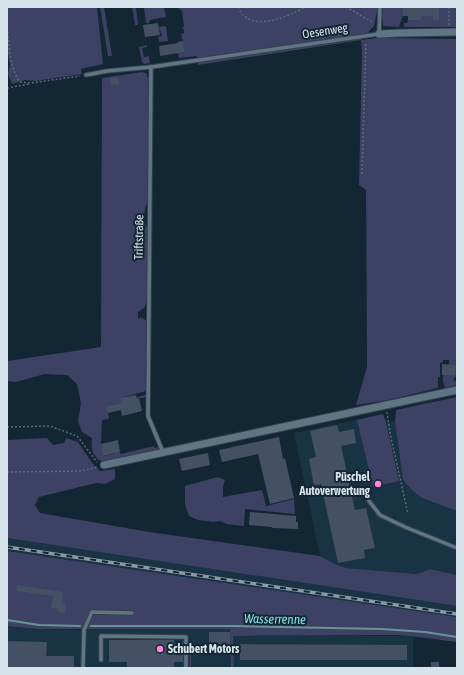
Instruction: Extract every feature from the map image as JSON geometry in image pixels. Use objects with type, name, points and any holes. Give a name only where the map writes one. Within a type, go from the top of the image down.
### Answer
[{"type":"street","name":"Oesenweg","points":[[379,34],[457,32]]},
{"type":"street","points":[[104,465],[457,390]]},
{"type":"lane","points":[[379,34],[380,7]]},
{"type":"lane","name":"Oesenweg","points":[[151,67],[379,34]]},
{"type":"lane","points":[[86,76],[107,71],[151,67]]},
{"type":"lane","name":"Triftstraße","points":[[151,67],[148,416],[163,452]]},
{"type":"lane","points":[[369,501],[380,515],[404,527],[457,548]]},
{"type":"lane","points":[[83,668],[84,630],[92,612],[132,614]]},
{"type":"lane","points":[[101,660],[101,636],[186,637],[186,668]]},
{"type":"path","points":[[238,7],[242,15],[252,20],[265,22],[284,18],[305,7]]},
{"type":"path","points":[[346,7],[379,26]]},
{"type":"path","points":[[449,7],[449,28]]},
{"type":"path","points":[[7,28],[15,76],[20,82],[31,83]]},
{"type":"path","points":[[362,174],[367,36]]},
{"type":"path","points":[[7,88],[31,83],[86,76]]},
{"type":"path","points":[[386,404],[390,433],[408,514]]},
{"type":"path","points":[[7,427],[50,426],[77,436],[95,460],[104,465]]},
{"type":"path","points":[[7,472],[81,471],[104,465]]},
{"type":"shaded area","points":[[7,7],[97,7],[103,64],[81,69],[82,74],[36,81],[25,80],[12,84],[8,74],[10,65],[7,50]]},
{"type":"shaded area","points":[[100,7],[104,7],[112,56],[108,56]]},
{"type":"shaded area","points":[[132,7],[136,7],[138,25],[135,25]]},
{"type":"shaded area","points":[[144,7],[164,7],[166,17],[150,20],[149,23],[146,23]]},
{"type":"shaded area","points":[[178,7],[378,7],[374,26],[361,40],[198,65],[197,56],[179,58],[178,53],[185,52],[181,34],[184,33],[184,29],[182,29],[184,26],[182,11]]},
{"type":"shaded area","points":[[383,7],[403,7],[403,16],[399,27],[383,26]]},
{"type":"shaded area","points":[[427,7],[457,7],[457,27],[404,27],[404,23],[407,23],[408,20],[421,20],[421,16],[427,16]]},
{"type":"shaded area","points":[[165,26],[168,41],[159,42],[158,37],[162,36],[159,27]]},
{"type":"shaded area","points":[[378,38],[457,39],[457,376],[454,377],[454,381],[457,381],[457,385],[445,388],[443,375],[455,375],[455,365],[449,365],[449,360],[443,360],[443,362],[440,363],[438,388],[388,400],[356,405],[367,367],[366,190],[359,185],[361,40]]},
{"type":"shaded area","points":[[147,45],[147,47],[142,48],[144,57],[149,56],[150,63],[144,64],[142,62],[139,47]]},
{"type":"shaded area","points":[[142,72],[146,73],[149,81],[148,201],[144,216],[148,230],[147,301],[144,308],[138,312],[138,319],[141,317],[147,321],[146,391],[121,398],[121,401],[146,395],[146,397],[107,406],[109,419],[102,420],[101,444],[104,456],[120,452],[121,454],[154,446],[155,448],[158,447],[158,450],[103,462],[94,455],[92,449],[92,438],[82,432],[78,421],[81,403],[77,384],[67,375],[45,374],[16,382],[7,381],[7,361],[101,347],[102,78]]},
{"type":"shaded area","points":[[457,397],[457,511],[422,498],[403,480],[395,421],[396,410]]},
{"type":"shaded area","name":"Püschel Autoverwertung","points":[[434,401],[451,508],[457,511],[457,575],[430,569],[416,574],[346,568],[320,556],[294,433],[383,414],[387,422],[395,421],[396,410]]},
{"type":"shaded area","points":[[383,414],[399,481],[373,487],[357,420]]},
{"type":"shaded area","points":[[47,438],[53,445],[64,443],[66,438],[78,442],[93,464],[100,471],[115,469],[115,479],[105,484],[96,483],[39,497],[35,505],[40,513],[149,532],[320,556],[346,568],[416,574],[430,569],[457,575],[457,606],[7,538],[7,440]]},
{"type":"shaded area","points":[[218,477],[225,480],[223,497],[262,490],[266,506],[294,499],[295,514],[245,509],[244,526],[227,524],[220,521],[213,522],[198,520],[189,516],[185,504],[185,486]]},
{"type":"shaded area","points":[[7,538],[457,606],[457,617],[7,551]]},
{"type":"shaded area","points":[[7,551],[457,617],[457,642],[396,635],[233,636],[234,668],[231,668],[230,629],[39,629],[7,626]]},
{"type":"shaded area","points":[[7,626],[39,629],[87,630],[233,629],[233,636],[410,636],[413,637],[413,668],[7,668]]},
{"type":"shaded area","points":[[192,646],[209,646],[209,649],[191,649],[190,668],[189,648]]},
{"type":"building","points":[[403,7],[439,8],[439,20],[433,20],[433,16],[421,16],[421,20],[408,20],[408,16],[403,16]]},
{"type":"building","points":[[158,23],[160,35],[145,37],[143,25]]},
{"type":"building","points":[[183,41],[185,52],[160,56],[159,46]]},
{"type":"building","points":[[118,77],[119,84],[111,85],[110,78]]},
{"type":"building","points":[[442,364],[455,365],[455,375],[442,375]]},
{"type":"building","points":[[136,395],[137,399],[139,399],[142,411],[122,416],[121,410],[108,413],[106,406],[121,403],[120,398]]},
{"type":"building","points":[[337,425],[339,432],[354,429],[356,443],[341,446],[355,510],[366,508],[375,548],[364,550],[365,558],[338,563],[321,484],[314,486],[309,459],[316,457],[310,431]]},
{"type":"building","points":[[279,437],[283,459],[285,458],[294,498],[270,504],[258,454],[222,462],[219,450]]},
{"type":"building","points":[[118,440],[120,452],[103,456],[101,444]]},
{"type":"building","points":[[208,453],[210,465],[182,471],[179,459]]},
{"type":"building","points":[[250,512],[296,516],[298,529],[249,525]]},
{"type":"building","points":[[17,585],[63,592],[62,603],[66,604],[65,613],[57,612],[58,609],[51,608],[53,596],[16,591]]},
{"type":"building","points":[[209,632],[230,632],[230,644],[407,645],[407,660],[240,660],[240,651],[209,651]]},
{"type":"building","points":[[109,640],[174,640],[174,643],[183,643],[183,662],[174,662],[174,668],[127,668],[127,662],[109,662]]},
{"type":"building","points":[[7,641],[47,642],[46,656],[74,656],[74,668],[7,668]]},
{"type":"building","points":[[431,662],[439,662],[439,668],[431,668]]},
{"type":"waterway","name":"Wasserrenne","points":[[7,620],[39,625],[80,626]]},
{"type":"waterway","name":"Wasserrenne","points":[[91,626],[234,626],[382,629],[425,632],[457,637]]},
{"type":"railway","points":[[7,547],[457,614]]},
{"type":"place","name":"Püschel Autoverwertung","points":[[378,484]]},
{"type":"place","name":"Schubert Motors","points":[[160,649]]}]
